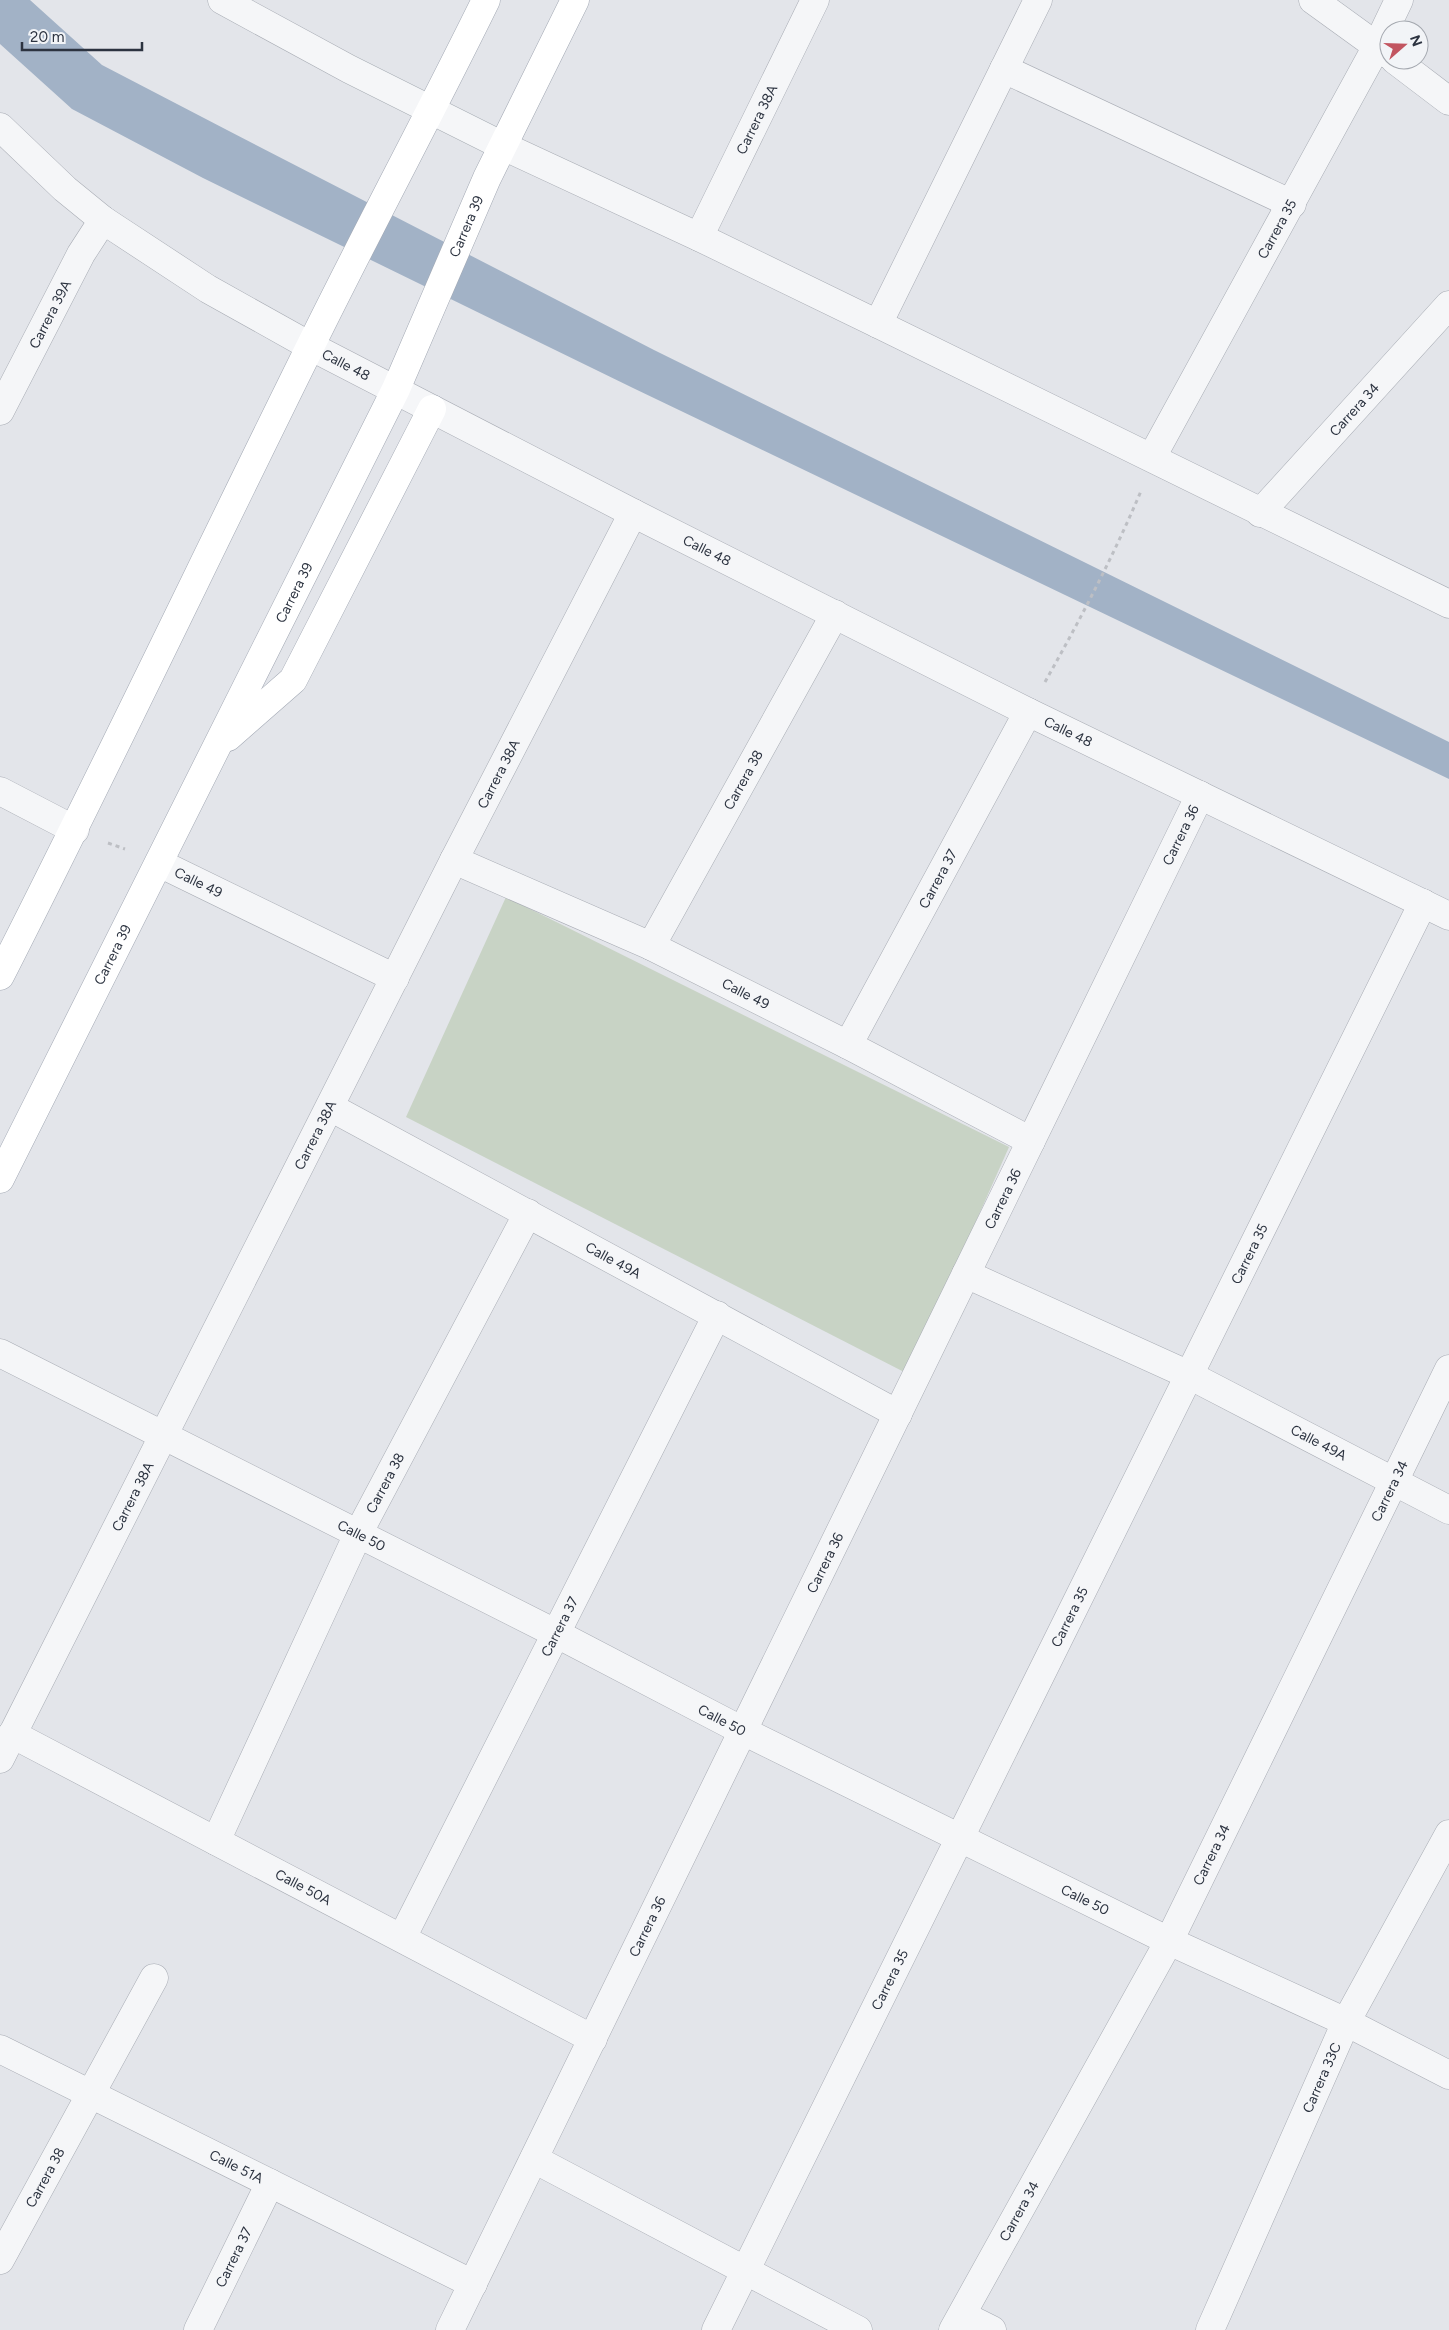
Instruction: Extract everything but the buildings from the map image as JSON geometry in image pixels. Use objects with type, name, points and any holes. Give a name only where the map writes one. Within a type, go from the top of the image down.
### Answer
[{"type":"main road","points":[[0,976],[75,830],[316,336],[486,0]]},
{"type":"main road","name":"Carrera 39","points":[[0,1179],[396,389],[487,178],[575,0]]},
{"type":"main road","points":[[217,746],[293,680],[432,409]]},
{"type":"street","points":[[222,0],[348,69],[503,146],[878,324],[1260,513],[1449,604]]},
{"type":"street","name":"Carrera 38A","points":[[699,238],[815,0]]},
{"type":"street","points":[[878,324],[1038,0]]},
{"type":"street","points":[[1313,0],[1379,48]]},
{"type":"street","name":"Carrera 35","points":[[1394,20],[1398,0]]},
{"type":"street","name":"Carrera 35","points":[[1152,458],[1292,204],[1379,67]]},
{"type":"street","points":[[1004,70],[1292,204]]},
{"type":"street","points":[[1408,70],[1449,101]]},
{"type":"street","name":"Calle 48","points":[[0,127],[65,190],[104,220],[208,289],[316,336],[396,389],[633,513],[1028,712],[1449,916]]},
{"type":"street","name":"Carrera 39A","points":[[0,411],[81,254],[104,220]]},
{"type":"street","name":"Carrera 34","points":[[1260,513],[1444,319]]},
{"type":"street","name":"Carrera 38A","points":[[0,1759],[454,860],[633,513]]},
{"type":"street","name":"Carrera 38","points":[[651,946],[835,614]]},
{"type":"street","name":"Carrera 37","points":[[848,1045],[1028,712]]},
{"type":"street","points":[[0,790],[75,830]]},
{"type":"street","name":"Carrera 36","points":[[450,2330],[1200,795]]},
{"type":"street","name":"Calle 49","points":[[454,860],[651,946],[848,1045],[1031,1141]]},
{"type":"street","name":"Calle 49","points":[[159,862],[395,978]]},
{"type":"street","name":"Carrera 35","points":[[716,2330],[1422,903]]},
{"type":"street","name":"Calle 49A","points":[[330,1107],[898,1414]]},
{"type":"street","name":"Carrera 38","points":[[216,1841],[358,1534],[528,1213]]},
{"type":"street","name":"Calle 49A","points":[[966,1274],[1189,1375],[1449,1510]]},
{"type":"street","name":"Carrera 37","points":[[402,1938],[717,1315]]},
{"type":"street","name":"Calle 50","points":[[0,1353],[557,1634],[743,1731],[1169,1941],[1346,2022],[1449,2075]]},
{"type":"street","name":"Carrera 34","points":[[957,2322],[1169,1941],[1449,1369]]},
{"type":"street","name":"Calle 50A","points":[[12,1734],[593,2039]]},
{"type":"street","name":"Carrera 33C","points":[[1210,2330],[1346,2022],[1449,1834]]},
{"type":"street","name":"Carrera 38","points":[[0,2260],[154,1978]]},
{"type":"street","name":"Calle 51A","points":[[0,2049],[474,2284]]},
{"type":"street","points":[[534,2159],[858,2330]]},
{"type":"street","name":"Carrera 37","points":[[198,2330],[270,2183]]},
{"type":"street","points":[[957,2322],[992,2330]]},
{"type":"path","points":[[1028,712],[1076,626],[1127,524]]},
{"type":"path","name":"Calle 49","points":[[75,830],[159,862]]},
{"type":"green space","points":[[506,897],[1009,1147],[908,1374],[406,1117]]},
{"type":"water","points":[[0,0],[30,0],[102,65],[654,350],[1449,742],[1449,779],[633,388],[203,178],[72,109],[0,44]]}]
